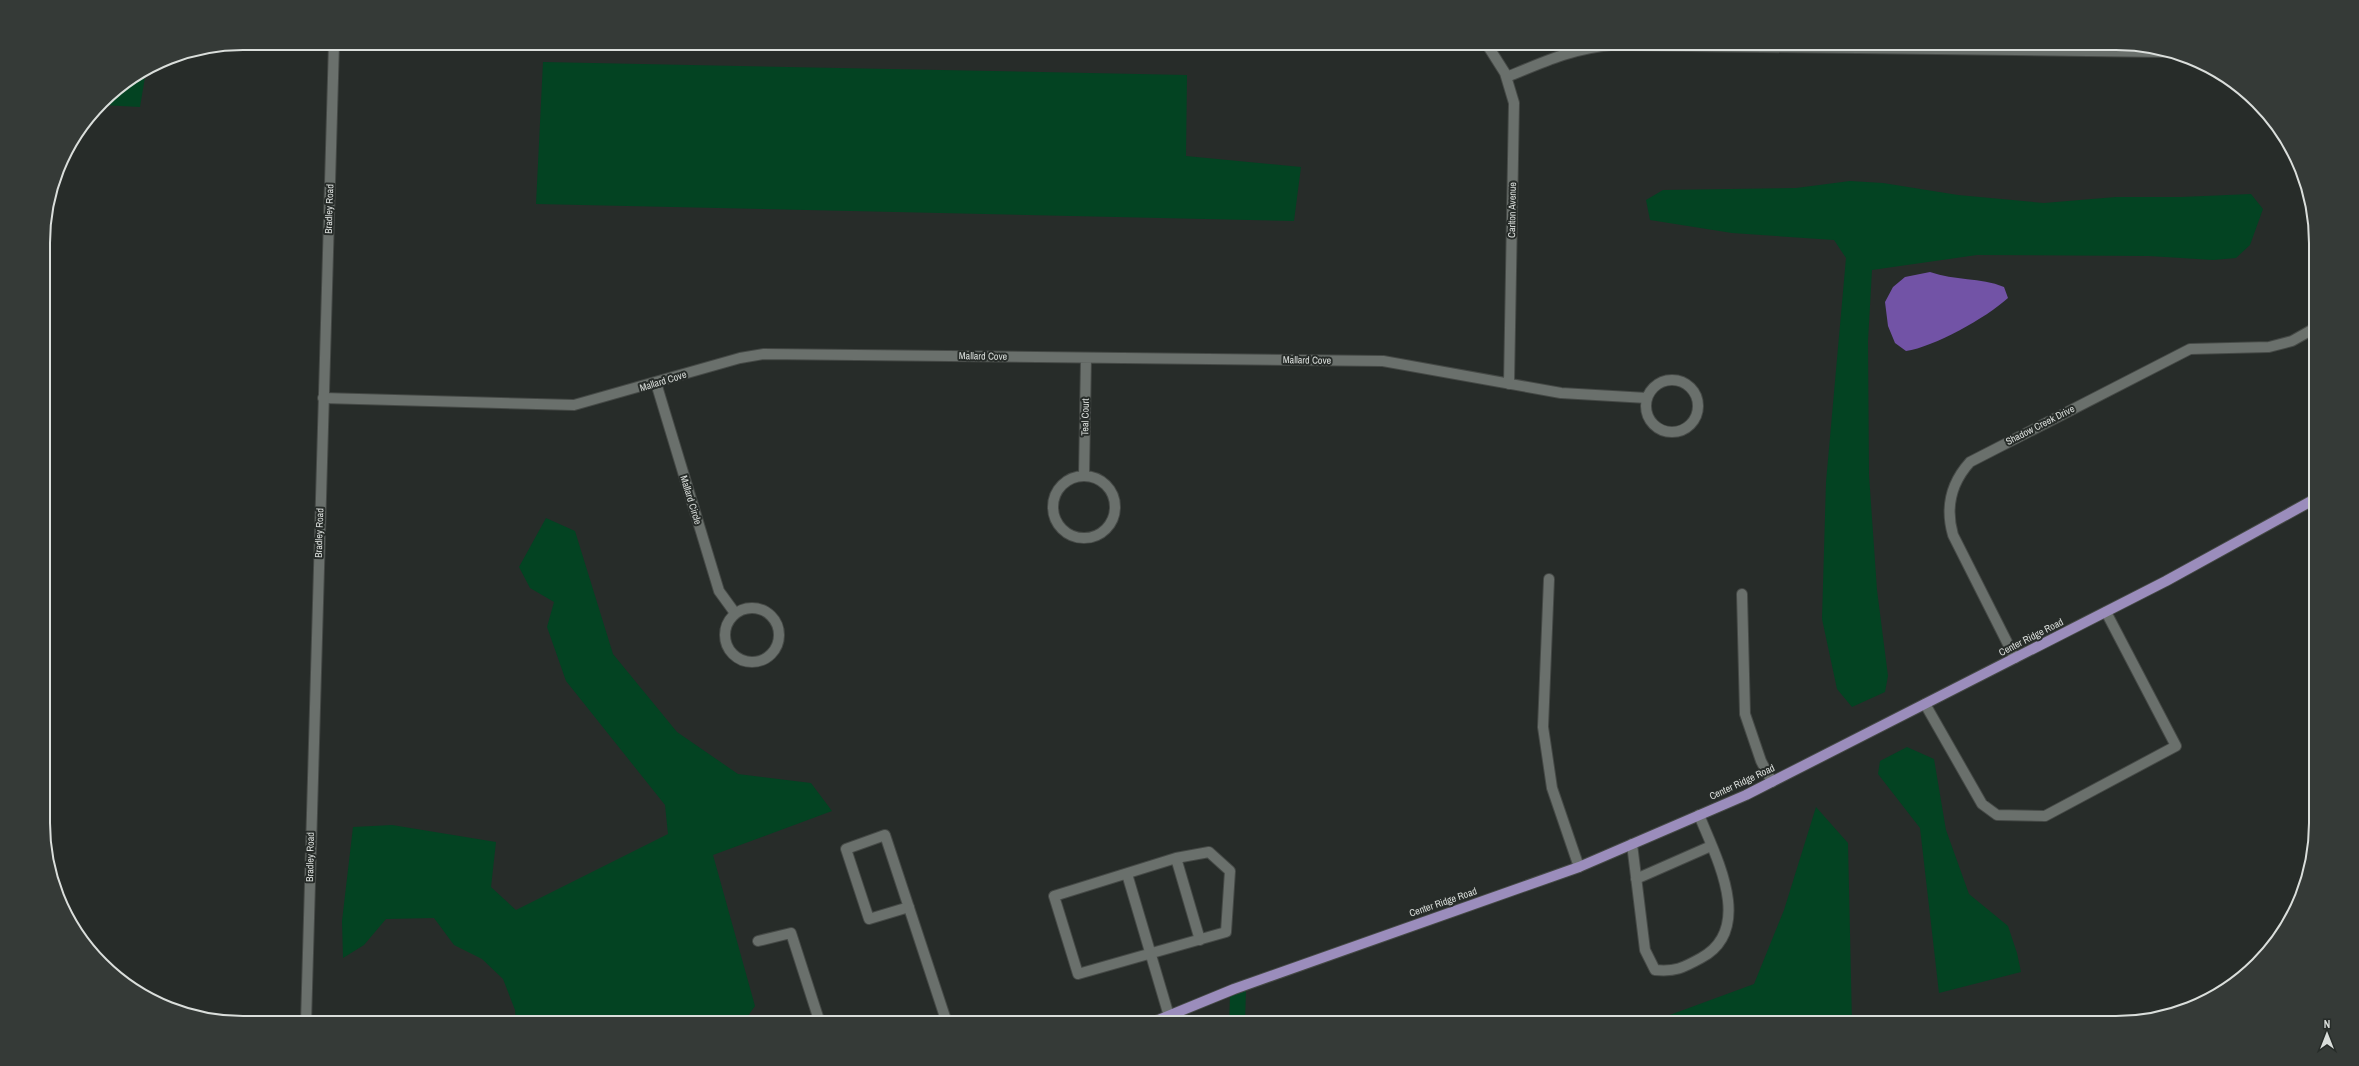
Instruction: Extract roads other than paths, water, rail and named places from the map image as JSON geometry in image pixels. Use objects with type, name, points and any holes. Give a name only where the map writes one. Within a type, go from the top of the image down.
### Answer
[{"type":"main road","name":"Center Ridge Road","points":[[1169,1016],[1234,989],[1579,866],[1699,815],[1772,782],[2106,612],[2309,502]]},
{"type":"street","name":"Bradley Road","points":[[306,1016],[334,50]]},
{"type":"street","name":"Carlton Avenue","points":[[1490,50],[1507,77],[1514,103],[1509,384]]},
{"type":"street","points":[[1507,77],[1575,50]]},
{"type":"street","points":[[2006,50],[2139,52]]},
{"type":"street","name":"Shadow Creek Drive","points":[[2015,658],[1953,535],[1949,521],[1953,488],[1970,462],[2190,349],[2269,347],[2292,340],[2309,331]]},
{"type":"street","name":"Mallard Cove","points":[[323,398],[574,405],[740,358],[764,354],[1383,361],[1562,393],[1647,398]]},
{"type":"street","name":"Teal Court","points":[[1084,476],[1086,358]]},
{"type":"street","points":[[1675,380],[1691,387],[1696,395],[1698,413],[1694,420],[1681,430],[1665,431],[1658,427],[1648,414],[1647,398],[1658,384],[1675,380]]},
{"type":"street","name":"Mallard Circle","points":[[656,383],[719,591],[734,613]]},
{"type":"street","points":[[1084,476],[1103,482],[1110,490],[1115,500],[1115,510],[1113,520],[1107,529],[1099,535],[1089,538],[1079,538],[1069,535],[1058,524],[1053,510],[1053,500],[1058,490],[1065,482],[1084,476]]},
{"type":"street","points":[[1549,579],[1543,728],[1552,788],[1579,866]]},
{"type":"street","points":[[1742,594],[1745,714],[1761,762],[1772,782]]},
{"type":"street","points":[[752,607],[770,614],[779,630],[779,639],[770,655],[755,662],[738,658],[731,653],[727,645],[725,632],[729,620],[734,613],[752,607]]},
{"type":"street","points":[[1925,704],[1982,804],[1997,815],[2045,816],[2176,746],[2106,612]]},
{"type":"street","points":[[1632,844],[1645,950],[1655,970],[1672,972],[1684,967],[1716,948],[1725,935],[1729,914],[1727,889],[1699,815]]},
{"type":"street","points":[[909,907],[870,919],[846,849],[885,835],[909,907],[945,1016]]},
{"type":"street","points":[[1636,878],[1711,846]]},
{"type":"street","points":[[1209,852],[1230,871],[1226,932],[1078,974],[1054,896],[1176,858],[1209,852]]},
{"type":"street","points":[[1176,858],[1200,940]]},
{"type":"street","points":[[1127,874],[1169,1016]]},
{"type":"street","points":[[758,941],[791,933],[818,1016]]}]
